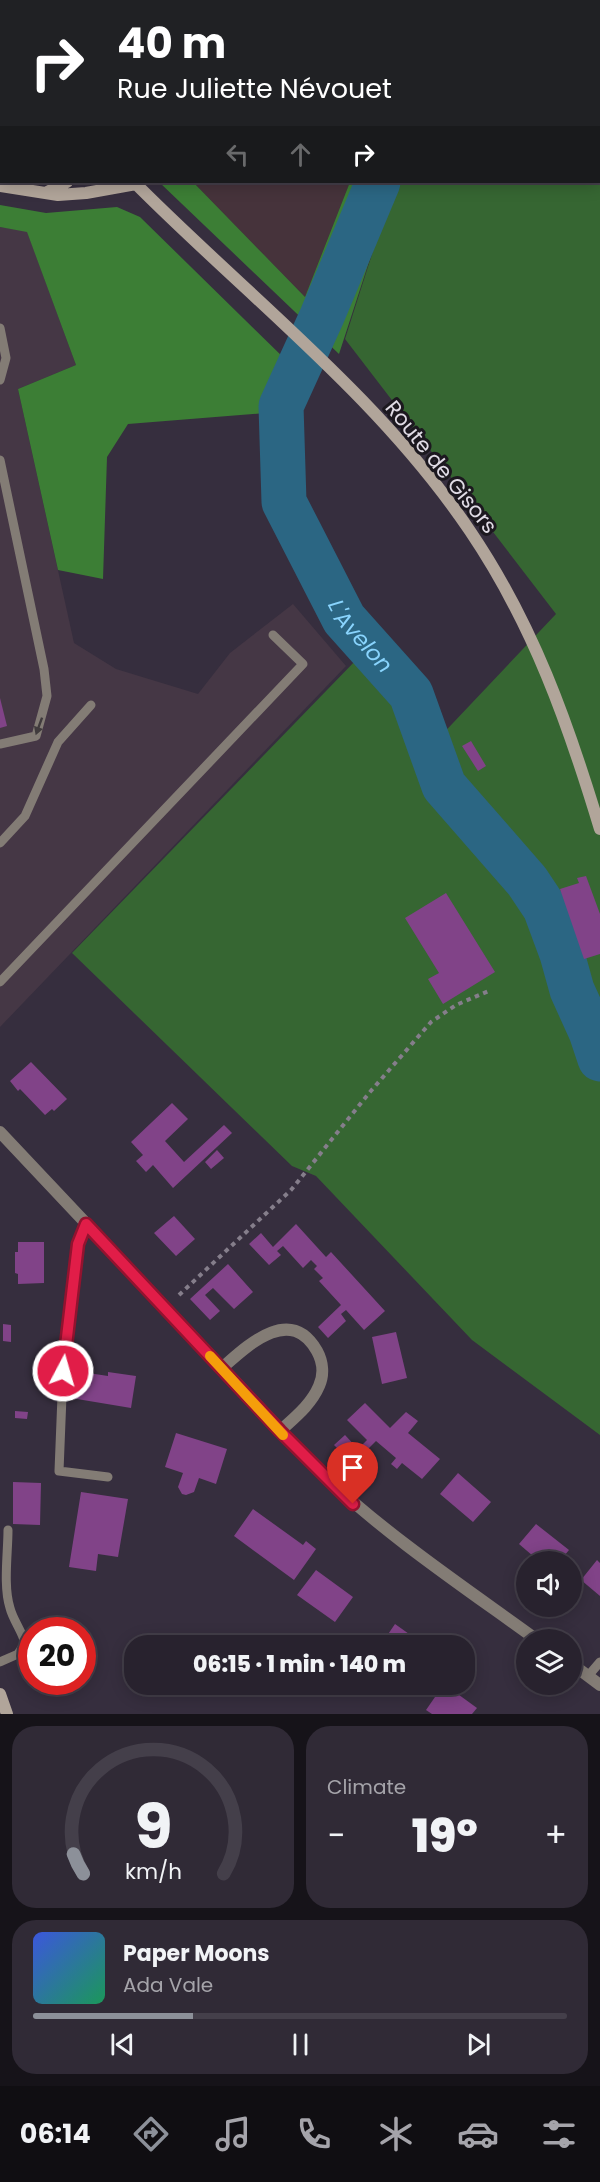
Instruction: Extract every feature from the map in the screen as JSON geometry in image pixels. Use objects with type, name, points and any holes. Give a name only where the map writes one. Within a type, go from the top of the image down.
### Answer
[{"type":"main road","points":[[0,59],[0,67]]},
{"type":"main road","points":[[43,194],[65,183]]},
{"type":"main road","points":[[0,186],[43,194],[79,194],[129,183]]},
{"type":"main road","name":"Route de Gisors","points":[[135,183],[280,320],[357,397],[413,457],[452,506],[485,554],[531,636],[558,699],[600,829]]},
{"type":"main road","points":[[0,1694],[7,1714]]},
{"type":"street","points":[[0,1132],[323,1475],[372,1519],[522,1629]]},
{"type":"street","points":[[222,1368],[263,1335],[289,1330],[308,1339],[320,1356],[322,1376],[319,1386],[308,1404],[280,1431]]},
{"type":"street","points":[[582,1672],[600,1685]]},
{"type":"lane","points":[[0,328],[6,357],[0,380]]},
{"type":"lane","points":[[0,460],[46,681],[47,696],[36,736],[0,744]]},
{"type":"lane","points":[[0,982],[303,664],[273,635]]},
{"type":"lane","points":[[0,843],[25,816],[58,742],[91,705]]},
{"type":"lane","points":[[86,1224],[78,1244],[63,1371],[59,1471],[108,1477]]},
{"type":"lane","points":[[0,1662],[18,1654],[25,1643],[24,1636],[10,1608],[8,1597],[8,1530]]},
{"type":"lane","points":[[588,1676],[600,1662]]},
{"type":"path","points":[[165,1308],[291,1190],[375,1086],[431,1022],[456,1005],[491,990]]},
{"type":"shaded area","points":[[194,183],[350,183],[305,297]]},
{"type":"shaded area","points":[[0,227],[27,231],[76,365],[18,389],[74,643],[116,669],[198,694],[230,653],[293,604],[346,666],[0,1027]]},
{"type":"green space","points":[[160,183],[194,183],[305,297],[350,183],[395,183],[339,354]]},
{"type":"green space","points":[[395,183],[600,183],[600,1435],[472,1340],[316,1176],[292,1166],[72,953],[358,658],[435,742],[556,614],[345,339]]},
{"type":"green space","points":[[0,205],[46,213],[117,207],[140,217],[288,362],[265,413],[128,424],[107,457],[103,579],[58,570],[18,389],[76,365],[27,232],[0,227]]},
{"type":"building","points":[[0,698],[7,726],[0,728]]},
{"type":"building","points":[[471,741],[486,766],[478,771],[462,746]]},
{"type":"building","points":[[586,876],[600,914],[600,954],[584,959],[560,889],[579,883],[577,878]]},
{"type":"building","points":[[446,893],[495,972],[443,1004],[428,979],[439,973],[405,918]]},
{"type":"building","points":[[31,1062],[67,1099],[54,1111],[52,1109],[45,1115],[10,1081]]},
{"type":"building","points":[[172,1103],[188,1119],[165,1141],[184,1162],[224,1125],[232,1133],[173,1188],[153,1165],[146,1172],[136,1161],[143,1155],[131,1142]]},
{"type":"building","points":[[217,1150],[224,1158],[211,1169],[205,1162]]},
{"type":"building","points":[[174,1216],[195,1239],[176,1256],[154,1233]]},
{"type":"building","points":[[296,1224],[326,1257],[331,1252],[385,1311],[364,1330],[346,1310],[341,1314],[346,1321],[328,1338],[318,1327],[341,1305],[319,1281],[323,1278],[314,1269],[317,1266],[311,1260],[303,1268],[283,1246],[277,1251],[281,1255],[269,1265],[249,1244],[261,1233],[273,1247]]},
{"type":"building","points":[[18,1242],[44,1242],[44,1283],[18,1284],[18,1274],[15,1273],[15,1252],[18,1252]]},
{"type":"building","points":[[228,1264],[253,1292],[234,1309],[213,1288],[205,1295],[220,1311],[210,1320],[190,1299]]},
{"type":"building","points":[[3,1324],[11,1325],[11,1342],[3,1341]]},
{"type":"building","points":[[396,1332],[407,1378],[382,1384],[372,1337]]},
{"type":"building","points":[[75,1371],[108,1376],[108,1372],[136,1376],[131,1408],[71,1398]]},
{"type":"building","points":[[365,1403],[390,1428],[406,1412],[418,1421],[408,1433],[440,1459],[422,1479],[402,1463],[397,1469],[391,1464],[396,1458],[376,1441],[353,1464],[334,1445],[345,1435],[358,1449],[367,1440],[347,1420]]},
{"type":"building","points":[[15,1411],[28,1412],[27,1419],[15,1418]]},
{"type":"building","points":[[176,1433],[227,1449],[216,1484],[199,1478],[194,1492],[182,1494],[178,1487],[183,1473],[165,1467]]},
{"type":"building","points":[[458,1473],[491,1502],[473,1522],[440,1494]]},
{"type":"building","points":[[13,1482],[41,1483],[40,1525],[13,1524]]},
{"type":"building","points":[[81,1492],[128,1499],[118,1557],[98,1554],[96,1571],[69,1567]]},
{"type":"building","points":[[253,1509],[303,1545],[306,1541],[316,1549],[294,1580],[234,1536]]},
{"type":"building","points":[[536,1524],[569,1550],[527,1551],[519,1544]]},
{"type":"building","points":[[597,1560],[600,1563],[600,1596],[582,1581]]},
{"type":"building","points":[[316,1570],[353,1597],[335,1622],[297,1595]]},
{"type":"building","points":[[395,1624],[410,1635],[388,1635]]},
{"type":"building","points":[[436,1695],[459,1695],[477,1708],[472,1714],[432,1714],[426,1710]]},
{"type":"waterway","name":"L'Avelon","points":[[378,183],[322,316],[281,406],[284,502],[344,619],[411,694],[444,786],[527,881],[545,908],[572,990],[591,1032],[600,1059]]},
{"type":"slow traffic","points":[[210,1356],[283,1435]]},
{"type":"route","points":[[63,1371],[78,1244],[86,1224],[280,1431],[353,1504]]}]
